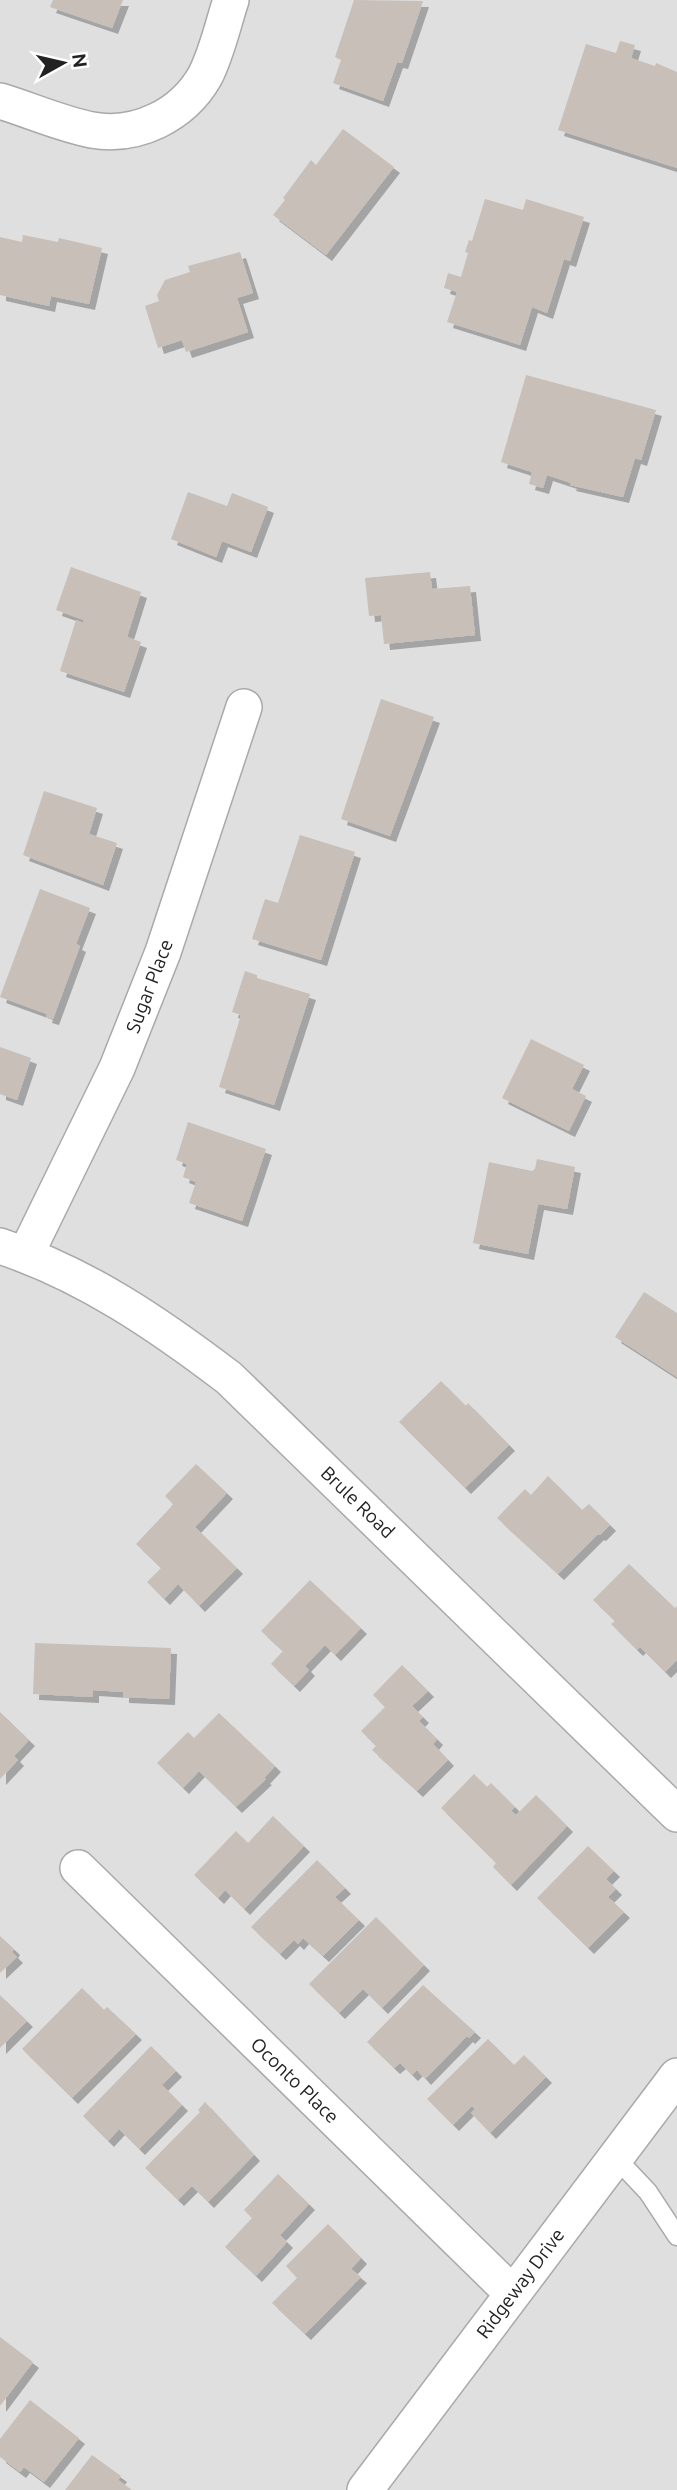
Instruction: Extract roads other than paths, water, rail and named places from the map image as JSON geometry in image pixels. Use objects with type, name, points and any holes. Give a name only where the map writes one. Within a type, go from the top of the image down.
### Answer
[{"type":"street","points":[[0,101],[92,130],[141,128],[169,115],[188,99],[200,83],[231,0]]},
{"type":"street","name":"Sugar Place","points":[[13,1250],[117,1068],[158,965],[244,707]]},
{"type":"street","name":"Brule Road","points":[[13,1250],[97,1288],[165,1330],[229,1378],[677,1814]]},
{"type":"street","name":"Oconto Place","points":[[78,1868],[512,2292]]},
{"type":"street","name":"Ridgeway Drive","points":[[365,2490],[677,2076]]},
{"type":"lane","points":[[615,2157],[648,2192],[677,2236]]}]
